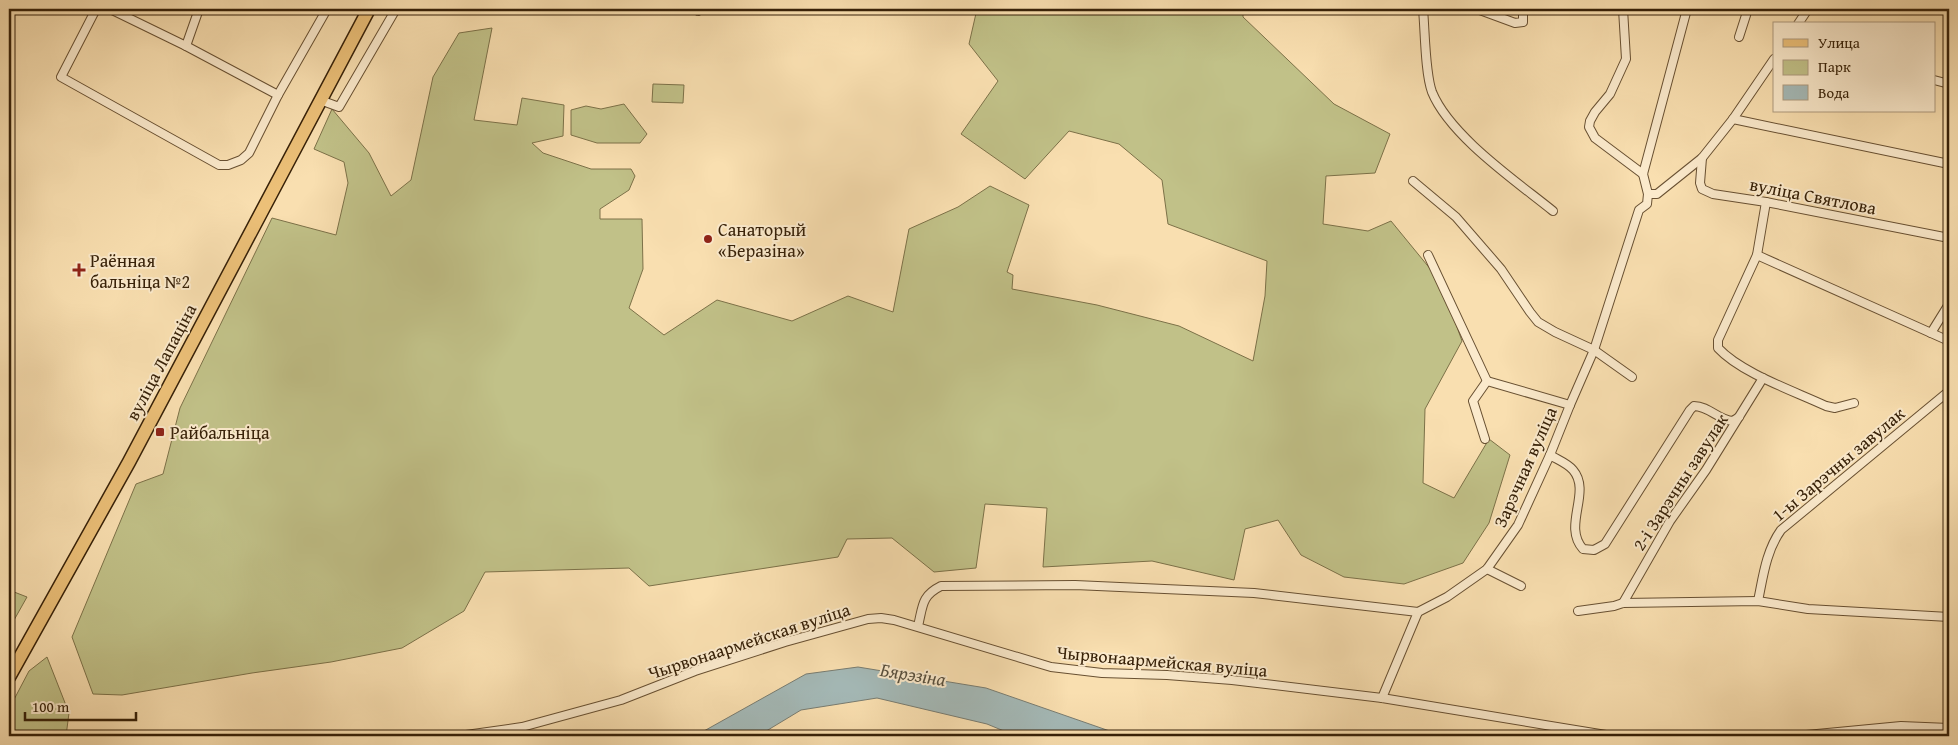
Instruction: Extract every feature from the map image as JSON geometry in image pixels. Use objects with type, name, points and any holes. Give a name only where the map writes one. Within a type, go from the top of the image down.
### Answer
[{"type":"main road","name":"вуліца Лапаціна","points":[[9,677],[128,462],[369,9]]},
{"type":"street","points":[[96,9],[62,77],[218,165],[228,165],[241,160],[250,152],[278,95],[327,9]]},
{"type":"street","points":[[110,9],[186,46],[278,95]]},
{"type":"street","points":[[186,46],[199,9]]},
{"type":"street","points":[[320,100],[339,107],[396,9]]},
{"type":"street","points":[[1423,9],[1432,91],[1447,119],[1484,154],[1554,211]]},
{"type":"street","points":[[1476,9],[1515,23],[1523,22],[1523,9]]},
{"type":"street","points":[[1624,9],[1626,59],[1610,94],[1595,112],[1589,127],[1595,138],[1643,174]]},
{"type":"street","points":[[1687,9],[1643,174],[1648,194],[1657,194],[1702,158],[1733,118],[1773,60]]},
{"type":"street","points":[[1739,37],[1748,9]]},
{"type":"street","points":[[1799,22],[1808,9]]},
{"type":"street","points":[[1936,81],[1949,84]]},
{"type":"street","points":[[1733,118],[1949,164]]},
{"type":"street","name":"вуліца Святлова","points":[[1702,158],[1700,183],[1702,189],[1713,194],[1766,202],[1949,238]]},
{"type":"street","points":[[1413,181],[1456,217],[1502,269],[1538,322],[1594,350],[1632,377]]},
{"type":"street","name":"Зарэчная вуліца","points":[[1418,612],[1447,597],[1487,569],[1518,525],[1594,350],[1639,210],[1647,204],[1648,194]]},
{"type":"street","points":[[1766,202],[1757,255],[1718,340],[1718,348],[1725,356],[1763,378],[1826,406],[1835,408],[1854,403]]},
{"type":"street","points":[[1428,255],[1487,381],[1570,405]]},
{"type":"street","points":[[1757,255],[1949,341]]},
{"type":"street","points":[[1931,333],[1949,304]]},
{"type":"street","name":"2-і Зарэчны завулак","points":[[1623,603],[1670,521],[1706,470],[1763,378]]},
{"type":"street","points":[[1485,439],[1473,401],[1487,381]]},
{"type":"street","name":"1-ы Зарэчны завулак","points":[[1758,601],[1766,563],[1774,540],[1781,530],[1949,391]]},
{"type":"street","points":[[1550,455],[1568,465],[1579,479],[1578,504],[1574,528],[1577,543],[1583,549],[1594,550],[1605,544],[1694,406],[1704,407],[1725,421],[1733,422],[1739,417]]},
{"type":"street","points":[[1949,472],[1949,482]]},
{"type":"street","points":[[1487,569],[1520,586]]},
{"type":"street","points":[[918,626],[924,600],[930,592],[941,586],[1075,585],[1254,593],[1418,612],[1382,698]]},
{"type":"street","points":[[1578,611],[1623,603],[1758,601],[1808,609],[1949,617]]},
{"type":"street","name":"Чырвонаармейская вуліца","points":[[459,736],[522,727],[620,700],[695,671],[785,642],[868,619],[888,619],[918,626],[1050,667],[1102,673],[1232,680],[1382,698],[1612,736]]},
{"type":"street","points":[[1796,736],[1902,726],[1949,728]]},
{"type":"green space","points":[[977,9],[1243,9],[1243,17],[1334,104],[1390,134],[1375,173],[1326,176],[1323,224],[1368,231],[1391,221],[1441,282],[1462,341],[1425,409],[1423,483],[1454,498],[1489,439],[1510,455],[1489,523],[1463,563],[1404,584],[1344,577],[1301,555],[1278,520],[1245,529],[1234,580],[1152,561],[1043,567],[1047,508],[985,504],[976,568],[934,572],[892,538],[847,539],[838,557],[649,586],[629,568],[485,572],[464,611],[402,648],[331,662],[122,695],[93,694],[72,637],[136,484],[163,474],[180,408],[272,218],[336,235],[348,183],[344,162],[314,149],[332,109],[369,153],[391,196],[411,180],[433,77],[459,33],[492,28],[474,120],[517,125],[522,98],[564,105],[563,136],[532,143],[543,153],[591,169],[631,169],[635,176],[629,190],[600,209],[600,219],[642,219],[643,269],[629,308],[664,335],[717,300],[792,321],[848,296],[893,312],[909,229],[958,207],[990,186],[1029,205],[1007,272],[1013,275],[1012,289],[1097,305],[1179,326],[1253,361],[1265,296],[1267,261],[1168,224],[1162,180],[1119,144],[1069,131],[1025,179],[961,134],[998,81],[969,44]]},
{"type":"green space","points":[[653,84],[684,85],[683,103],[652,102]]},
{"type":"green space","points":[[624,104],[647,134],[640,143],[597,143],[571,135],[571,110],[586,106],[601,109]]},
{"type":"green space","points":[[9,590],[27,597],[9,629]]},
{"type":"green space","points":[[47,657],[69,713],[66,736],[9,736],[9,709],[29,671]]},
{"type":"water","points":[[858,667],[986,688],[1124,736],[1016,736],[987,724],[877,698],[801,710],[758,736],[695,736],[806,674]]},
{"type":"place","name":"Санаторый «Беразіна»","points":[[708,239]]},
{"type":"place","name":"Раённая бальніца №2","points":[[79,270]]},
{"type":"place","name":"Райбальніца","points":[[160,432]]},
{"type":"water label","name":"Бярэзіна","points":[[913,674]]}]
